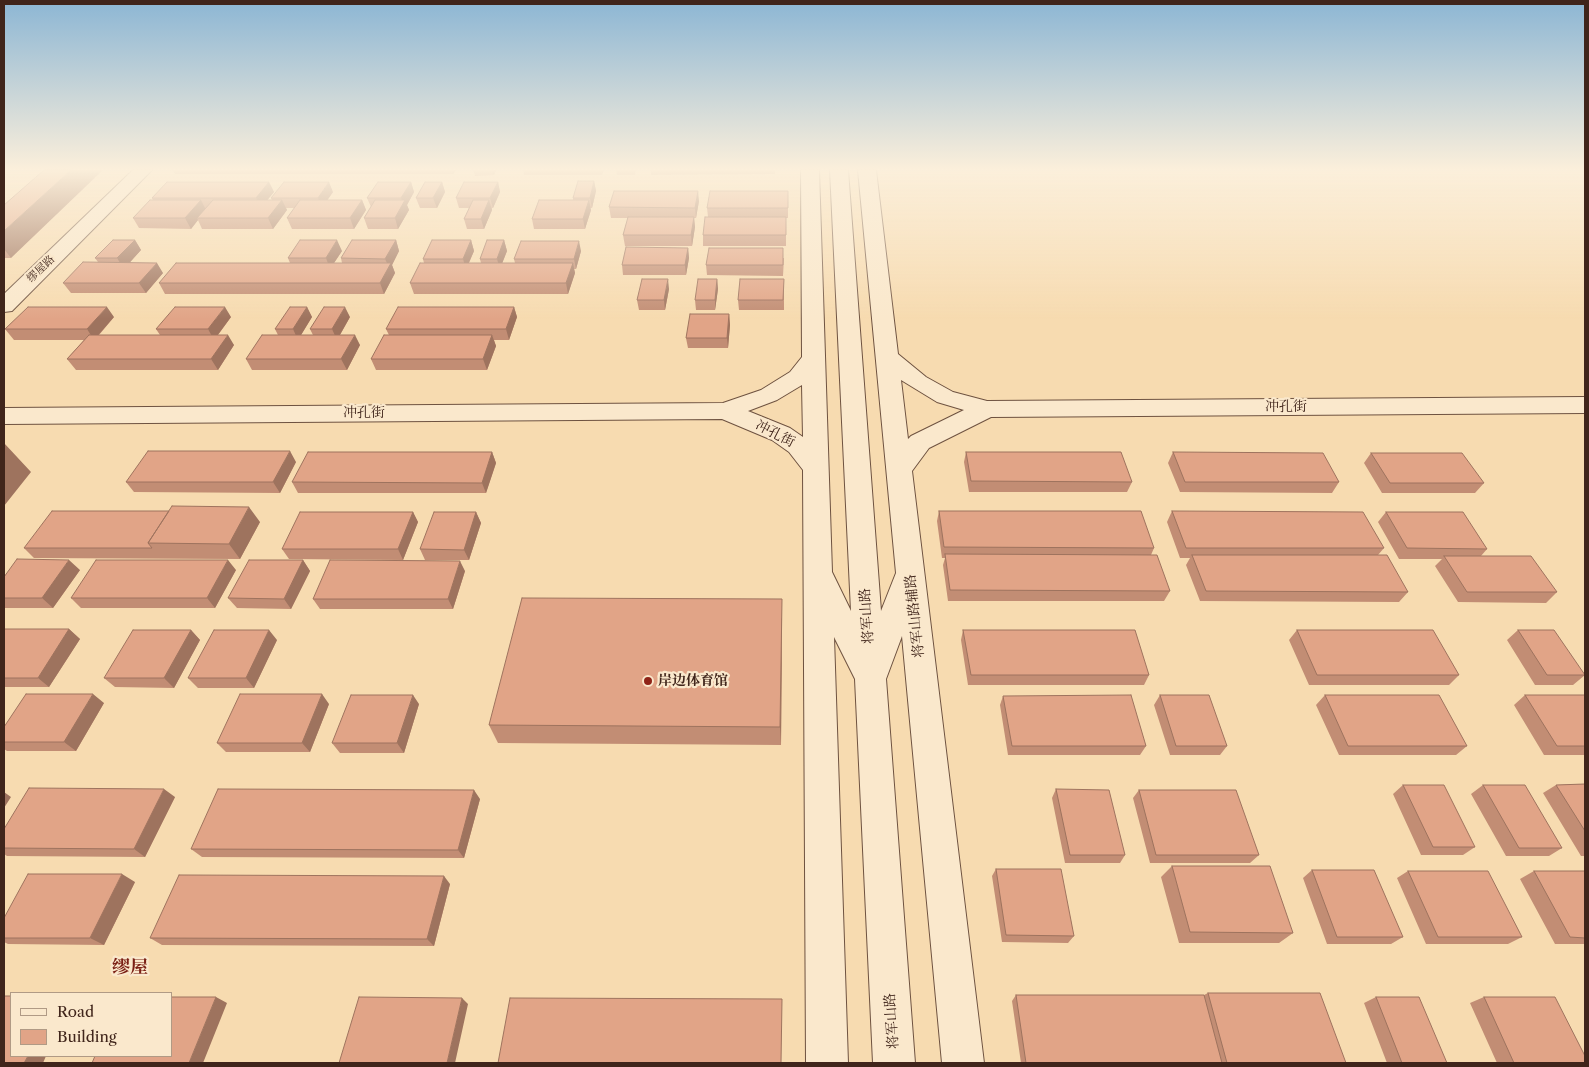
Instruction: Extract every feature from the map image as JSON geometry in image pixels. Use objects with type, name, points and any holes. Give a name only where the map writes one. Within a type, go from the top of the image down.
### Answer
[{"type":"street","name":"缪屋路","points":[[4,306],[92,220]]},
{"type":"street","points":[[811,220],[827,1063]]},
{"type":"street","name":"将军山路","points":[[842,220],[894,1063]]},
{"type":"street","name":"将军山路辅路","points":[[872,220],[963,1063]]},
{"type":"street","points":[[812,285],[844,251],[879,282]]},
{"type":"street","name":"冲孔街","points":[[887,357],[918,382],[945,397],[987,409],[1585,405]]},
{"type":"street","name":"冲孔街","points":[[4,416],[725,411],[769,395],[798,377],[814,358]]},
{"type":"street","name":"冲孔街","points":[[899,470],[920,442],[987,409]]},
{"type":"street","name":"冲孔街","points":[[725,411],[781,434],[798,446],[816,469]]},
{"type":"street","points":[[818,571],[871,681]]},
{"type":"street","points":[[871,681],[910,571]]},
{"type":"building","points":[[4,220],[16,220],[4,231]]},
{"type":"building","points":[[627,220],[694,220],[691,235],[623,235]]},
{"type":"building","points":[[705,220],[786,220],[786,235],[703,235]]},
{"type":"building","points":[[113,240],[135,240],[117,258],[95,258]]},
{"type":"building","points":[[300,240],[337,240],[326,258],[288,258]]},
{"type":"building","points":[[352,240],[396,240],[385,259],[341,258]]},
{"type":"building","points":[[432,240],[471,240],[463,259],[423,259]]},
{"type":"building","points":[[487,240],[504,240],[497,259],[480,259]]},
{"type":"building","points":[[521,241],[579,241],[574,259],[514,259]]},
{"type":"building","points":[[626,247],[688,248],[685,265],[622,265]]},
{"type":"building","points":[[709,248],[783,248],[783,265],[706,265]]},
{"type":"building","points":[[83,262],[157,263],[139,283],[63,283]]},
{"type":"building","points":[[176,263],[391,263],[380,283],[159,283]]},
{"type":"building","points":[[420,263],[573,263],[566,283],[410,283]]},
{"type":"building","points":[[642,279],[668,279],[664,300],[637,300]]},
{"type":"building","points":[[698,279],[717,279],[715,300],[695,300]]},
{"type":"building","points":[[740,279],[784,279],[783,300],[738,300]]},
{"type":"building","points":[[28,307],[107,307],[87,329],[5,329]]},
{"type":"building","points":[[175,307],[225,307],[208,329],[156,329]]},
{"type":"building","points":[[290,307],[307,307],[293,329],[275,329]]},
{"type":"building","points":[[324,307],[345,307],[332,329],[310,329]]},
{"type":"building","points":[[398,307],[514,307],[506,329],[386,329]]},
{"type":"building","points":[[690,314],[729,314],[727,338],[686,338]]},
{"type":"building","points":[[89,335],[228,335],[211,359],[67,359]]},
{"type":"building","points":[[262,335],[355,335],[341,359],[246,359]]},
{"type":"building","points":[[384,335],[492,335],[483,359],[371,359]]},
{"type":"building","points":[[148,451],[290,451],[273,482],[126,482]]},
{"type":"building","points":[[308,452],[492,452],[482,483],[292,482]]},
{"type":"building","points":[[966,452],[1121,452],[1132,482],[971,481]]},
{"type":"building","points":[[1173,452],[1323,453],[1339,482],[1185,482]]},
{"type":"building","points":[[1371,453],[1462,453],[1484,483],[1390,483]]},
{"type":"building","points":[[172,506],[249,507],[229,544],[148,543]]},
{"type":"building","points":[[52,511],[169,511],[148,543],[152,548],[24,548]]},
{"type":"building","points":[[939,511],[1141,511],[1154,548],[944,547]]},
{"type":"building","points":[[1172,511],[1363,512],[1384,548],[1186,548]]},
{"type":"building","points":[[300,512],[413,512],[398,549],[282,549]]},
{"type":"building","points":[[434,512],[476,512],[464,550],[420,549]]},
{"type":"building","points":[[1386,512],[1463,512],[1487,549],[1407,548]]},
{"type":"building","points":[[945,554],[1157,555],[1170,591],[950,590]]},
{"type":"building","points":[[1192,555],[1387,555],[1408,592],[1206,591]]},
{"type":"building","points":[[1444,556],[1531,556],[1557,592],[1467,592]]},
{"type":"building","points":[[17,559],[69,560],[42,598],[4,598],[4,577]]},
{"type":"building","points":[[96,560],[228,560],[207,598],[71,598]]},
{"type":"building","points":[[249,560],[303,560],[284,599],[228,598]]},
{"type":"building","points":[[330,560],[460,561],[448,599],[313,599]]},
{"type":"building","name":"岸边体育馆","points":[[522,598],[782,599],[780,727],[489,725]]},
{"type":"building","points":[[4,629],[69,629],[38,678],[4,678]]},
{"type":"building","points":[[133,630],[191,630],[164,678],[104,678]]},
{"type":"building","points":[[214,630],[269,630],[246,678],[188,678]]},
{"type":"building","points":[[963,630],[1135,630],[1149,675],[971,675]]},
{"type":"building","points":[[1297,630],[1433,630],[1459,675],[1317,675]]},
{"type":"building","points":[[1518,630],[1554,630],[1585,675],[1547,675]]},
{"type":"building","points":[[26,694],[93,694],[64,742],[4,742],[4,727]]},
{"type":"building","points":[[240,694],[322,694],[302,743],[217,743]]},
{"type":"building","points":[[351,695],[413,695],[397,743],[332,743]]},
{"type":"building","points":[[1131,695],[1146,746],[1012,746],[1003,696]]},
{"type":"building","points":[[1160,695],[1209,695],[1227,746],[1176,746]]},
{"type":"building","points":[[1325,695],[1439,695],[1467,746],[1348,746]]},
{"type":"building","points":[[1525,695],[1585,695],[1585,746],[1557,746]]},
{"type":"building","points":[[1585,784],[1585,831],[1556,785]]},
{"type":"building","points":[[1403,785],[1444,785],[1475,847],[1433,847]]},
{"type":"building","points":[[1483,785],[1525,785],[1562,848],[1519,848]]},
{"type":"building","points":[[29,788],[164,789],[134,849],[4,848],[4,829]]},
{"type":"building","points":[[218,789],[474,790],[458,850],[191,849]]},
{"type":"building","points":[[1056,789],[1109,790],[1125,855],[1070,855]]},
{"type":"building","points":[[1139,790],[1236,790],[1259,855],[1156,855]]},
{"type":"building","points":[[1172,866],[1270,866],[1293,933],[1190,932]]},
{"type":"building","points":[[996,869],[1061,869],[1074,936],[1006,935]]},
{"type":"building","points":[[1312,870],[1374,870],[1403,937],[1337,937]]},
{"type":"building","points":[[1408,871],[1488,871],[1522,937],[1438,937]]},
{"type":"building","points":[[1534,871],[1585,871],[1585,938],[1570,937]]},
{"type":"building","points":[[28,874],[122,874],[90,938],[4,938],[4,918]]},
{"type":"building","points":[[179,875],[444,876],[427,939],[150,938]]},
{"type":"building","points":[[1208,993],[1320,993],[1346,1063],[1227,1063]]},
{"type":"building","points":[[1016,995],[1204,995],[1222,1063],[1026,1063]]},
{"type":"building","points":[[4,996],[10,996],[10,1057],[27,1057],[24,1063],[4,1063]]},
{"type":"building","points":[[172,997],[216,997],[189,1063],[92,1063],[95,1057],[172,1057]]},
{"type":"building","points":[[359,997],[462,998],[447,1063],[339,1063]]},
{"type":"building","points":[[1376,997],[1419,997],[1447,1063],[1402,1063]]},
{"type":"building","points":[[1484,997],[1555,997],[1585,1056],[1585,1063],[1514,1063]]},
{"type":"building","points":[[510,998],[782,999],[781,1063],[498,1063]]},
{"type":"place","name":"岸边体育馆","points":[[648,681]]},
{"type":"district","name":"缪屋","points":[[130,968]]}]
